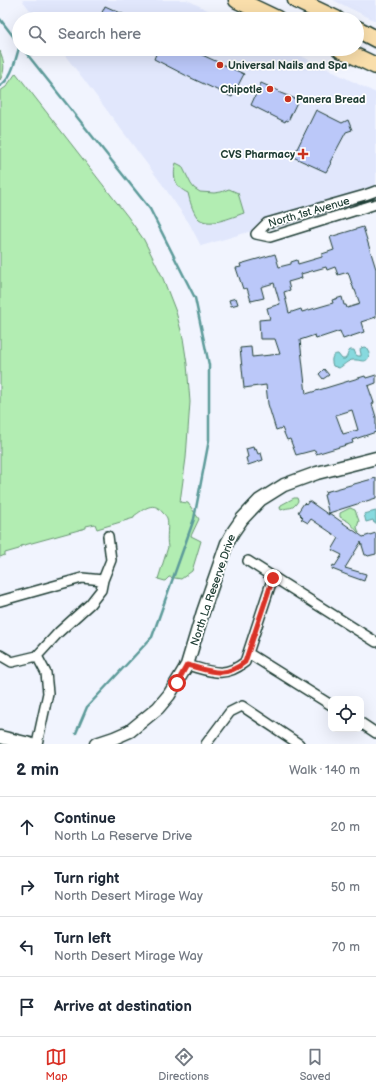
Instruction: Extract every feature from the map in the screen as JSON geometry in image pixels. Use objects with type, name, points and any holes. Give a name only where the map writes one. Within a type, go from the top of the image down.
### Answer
[{"type":"highway","points":[[237,0],[262,12]]},
{"type":"highway","points":[[296,0],[321,12]]},
{"type":"highway","points":[[364,33],[376,39]]},
{"type":"highway","points":[[355,56],[376,66]]},
{"type":"street","name":"North 1st Avenue","points":[[376,191],[267,224],[256,234],[270,237],[376,204]]},
{"type":"street","name":"North La Reserve Drive","points":[[96,744],[130,731],[158,708],[169,695],[187,665],[203,612],[227,543],[242,519],[260,500],[284,485],[317,473],[376,458]]},
{"type":"street","points":[[0,656],[12,662],[37,656],[59,632],[90,604],[101,590],[103,580],[111,560],[108,536]]},
{"type":"street","points":[[248,561],[376,642]]},
{"type":"street","points":[[0,601],[82,578],[103,580]]},
{"type":"street","points":[[187,665],[223,673],[231,671],[245,662],[273,578]]},
{"type":"street","points":[[248,653],[328,702]]},
{"type":"street","points":[[37,656],[46,673],[48,693],[37,744]]},
{"type":"street","points":[[206,744],[230,712],[242,706],[299,744]]},
{"type":"street","points":[[364,725],[376,732]]},
{"type":"street","points":[[0,737],[30,744]]},
{"type":"shaded area","points":[[22,0],[187,0],[212,12],[31,12]]},
{"type":"shaded area","points":[[333,0],[376,0],[376,21],[364,15],[364,12],[358,12]]},
{"type":"shaded area","points":[[65,56],[301,56],[376,93],[376,185],[363,191],[265,220],[259,224],[255,230],[201,246],[189,223],[162,184]]},
{"type":"green space","points":[[0,51],[4,66],[0,80]]},
{"type":"green space","points":[[16,73],[128,217],[144,240],[162,276],[176,312],[183,338],[190,402],[186,458],[180,502],[188,503],[199,519],[191,536],[201,541],[192,571],[181,579],[169,577],[165,581],[158,579],[168,547],[168,521],[160,509],[153,506],[141,511],[134,516],[134,518],[97,529],[95,524],[86,526],[86,528],[21,546],[19,549],[5,553],[5,555],[0,557],[0,91],[6,87]]},
{"type":"green space","points":[[176,163],[182,166],[191,184],[200,192],[214,193],[229,189],[238,193],[244,213],[220,221],[207,222],[201,220],[197,217],[191,205],[188,193],[177,185],[174,173]]},
{"type":"green space","points":[[294,498],[297,498],[298,501],[294,506],[281,510],[281,505]]},
{"type":"green space","points":[[350,508],[355,510],[359,521],[357,527],[359,533],[349,522],[340,517],[340,513]]},
{"type":"water","points":[[364,347],[367,348],[370,353],[369,357],[365,361],[351,360],[339,368],[333,366],[332,360],[334,355],[338,354],[342,359],[345,359],[350,350],[354,350],[356,355],[361,356],[360,350]]},
{"type":"water","points":[[376,511],[376,523],[374,523],[373,520],[366,522],[364,514]]},
{"type":"building","points":[[105,6],[118,12],[102,12]]},
{"type":"building","points":[[155,56],[204,56],[244,74],[232,97],[154,59]]},
{"type":"building","points":[[261,83],[298,100],[288,121],[286,120],[285,122],[251,105]]},
{"type":"building","name":"CVS Pharmacy","points":[[316,110],[342,123],[348,120],[352,130],[346,132],[326,172],[293,157]]},
{"type":"building","points":[[363,227],[376,269],[376,317],[361,322],[364,332],[343,339],[340,331],[316,339],[315,335],[300,340],[306,394],[365,376],[366,378],[376,375],[376,383],[368,386],[374,403],[372,404],[376,417],[376,432],[352,440],[353,443],[316,454],[315,450],[296,455],[290,439],[287,440],[282,428],[276,430],[268,404],[266,385],[244,388],[240,348],[251,347],[252,357],[280,354],[275,339],[260,339],[259,320],[270,319],[267,308],[280,304],[274,283],[261,287],[264,298],[251,301],[247,288],[243,289],[236,268],[241,267],[240,264],[275,254],[279,267],[291,264],[291,262],[297,260],[298,264],[322,257],[322,254],[334,250],[330,237]],"holes":[[[326,267],[327,270],[335,267],[338,275],[348,272],[360,304],[347,308],[346,305],[344,305],[342,297],[332,300],[333,303],[302,312],[301,309],[289,313],[284,292],[290,290],[288,282],[302,278],[301,274]],[[352,410],[358,430],[343,434],[336,415]]]},
{"type":"building","points":[[236,298],[238,304],[231,306],[229,300]]},
{"type":"building","points":[[324,369],[329,375],[323,379],[319,374]]},
{"type":"building","points":[[253,447],[254,450],[256,449],[258,454],[261,453],[263,460],[248,465],[246,449]]},
{"type":"building","points":[[376,478],[376,498],[329,513],[363,537],[376,533],[376,554],[368,556],[365,555],[361,542],[345,568],[366,574],[364,581],[332,569],[333,565],[335,566],[342,555],[332,550],[339,538],[311,519],[308,523],[301,519],[303,518],[298,512],[304,503],[306,505],[309,501],[329,515],[324,495],[326,494],[325,492]]},
{"type":"waterway","points":[[0,19],[12,35]]},
{"type":"waterway","points":[[0,86],[10,74],[16,56]]},
{"type":"waterway","points":[[29,56],[150,209],[195,298],[209,365],[209,440],[194,519],[152,637],[87,707],[76,733]]},
{"type":"place","name":"Universal Nails and Spa","points":[[220,65]]},
{"type":"place","name":"Chipotle","points":[[270,89]]},
{"type":"place","name":"Panera Bread","points":[[288,99]]},
{"type":"place","name":"CVS Pharmacy","points":[[303,154]]},
{"type":"route","points":[[177,683],[187,665],[223,673],[231,671],[245,662],[273,578]]}]
